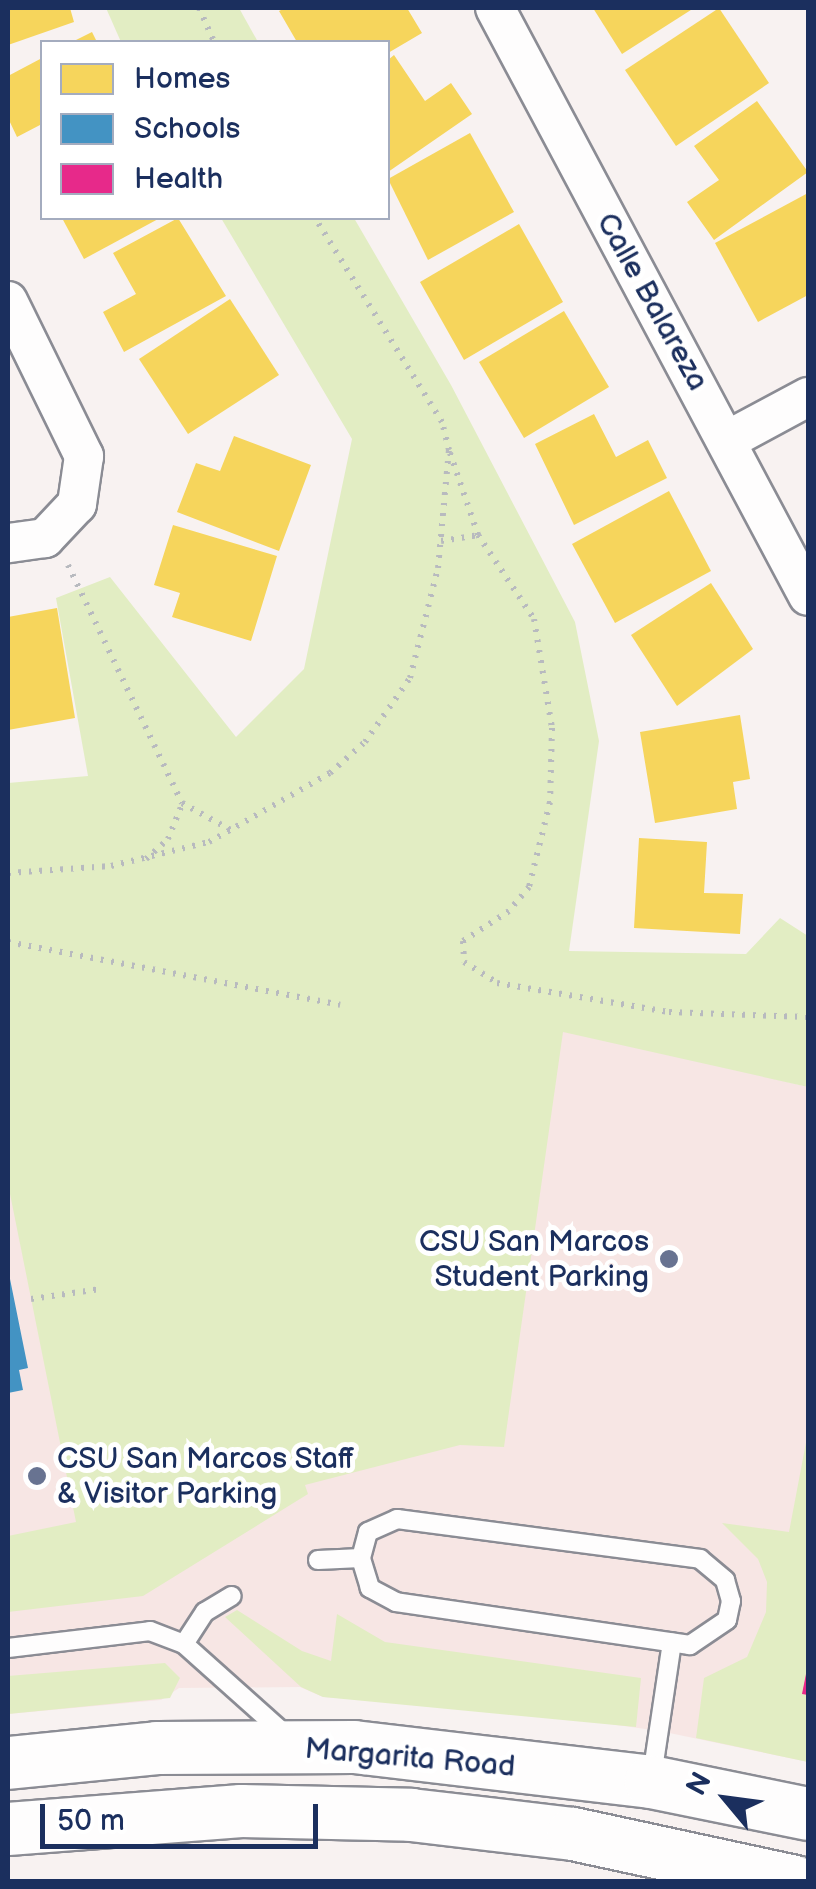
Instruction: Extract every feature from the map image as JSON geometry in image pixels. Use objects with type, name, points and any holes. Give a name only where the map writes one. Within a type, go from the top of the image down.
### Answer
[{"type":"main road","name":"Margarita Road","points":[[8,1763],[157,1748],[354,1748],[651,1782],[808,1814]]},
{"type":"main road","points":[[411,1815],[494,1796],[607,1811],[635,1801],[651,1782]]},
{"type":"main road","name":"Margarita Road","points":[[8,1829],[240,1811],[411,1815],[573,1834],[795,1882]]},
{"type":"street","name":"Calle Balareza","points":[[494,8],[808,596]]},
{"type":"street","points":[[8,301],[84,456],[78,504],[45,538],[8,543]]},
{"type":"street","points":[[728,440],[808,397]]},
{"type":"lane","points":[[397,1519],[700,1559],[725,1580],[731,1601],[726,1620],[702,1641],[672,1642],[396,1602],[370,1588],[361,1558],[368,1532],[397,1519]]},
{"type":"lane","points":[[318,1560],[361,1558]]},
{"type":"lane","points":[[184,1644],[204,1612],[232,1596]]},
{"type":"lane","points":[[8,1648],[150,1631],[184,1644],[300,1748]]},
{"type":"lane","points":[[651,1782],[672,1642]]},
{"type":"path","points":[[199,8],[213,40]]},
{"type":"path","points":[[316,220],[442,422],[478,535],[542,639],[552,728],[550,802],[528,887],[509,911],[462,942],[464,962],[497,983],[668,1012],[808,1017]]},
{"type":"path","points":[[8,874],[146,860],[232,830],[330,774],[392,707],[423,638],[441,541],[449,450]]},
{"type":"path","points":[[441,541],[478,535]]},
{"type":"path","points":[[45,538],[81,580],[182,803],[232,830]]},
{"type":"path","points":[[146,860],[168,840],[182,803]]},
{"type":"path","points":[[8,942],[340,1005]]},
{"type":"path","points":[[31,1300],[100,1289]]},
{"type":"shaded area","points":[[8,895],[808,1087],[808,1762],[660,1731],[500,1709],[323,1697],[300,1687],[179,1688],[161,1700],[8,1714]]},
{"type":"green space","points":[[106,8],[239,8],[257,40],[120,40]]},
{"type":"green space","points":[[222,220],[355,220],[451,385],[575,622],[599,741],[569,951],[746,954],[780,918],[808,936],[808,1087],[563,1032],[504,1447],[460,1445],[305,1485],[308,1494],[143,1596],[8,1612],[8,1536],[76,1522],[8,1184],[8,783],[88,776],[56,598],[110,577],[236,737],[304,669],[352,439]]},
{"type":"green space","points":[[808,1432],[808,1762],[696,1738],[704,1678],[747,1657],[766,1612],[767,1582],[758,1559],[722,1523],[789,1532]]},
{"type":"green space","points":[[237,1610],[302,1651],[331,1661],[337,1614],[385,1642],[641,1678],[636,1727],[323,1697],[301,1687],[225,1617]]},
{"type":"green space","points":[[165,1663],[180,1678],[170,1698],[8,1714],[8,1676]]},
{"type":"building: Homes","points":[[8,8],[70,8],[74,22],[8,45]]},
{"type":"building: Homes","points":[[407,8],[422,33],[390,52],[390,40],[296,40],[279,11]]},
{"type":"building: Homes","points":[[593,8],[694,8],[622,54]]},
{"type":"building: Homes","points":[[719,8],[769,83],[676,146],[625,70]]},
{"type":"building: Homes","points":[[92,32],[96,40],[76,40]]},
{"type":"building: Homes","points":[[394,55],[425,101],[451,83],[472,114],[390,171],[390,58]]},
{"type":"building: Homes","points":[[40,59],[40,125],[17,137],[8,118],[8,76]]},
{"type":"building: Homes","points":[[757,101],[808,172],[714,240],[687,202],[719,180],[694,146]]},
{"type":"building: Homes","points":[[470,133],[514,212],[428,260],[390,178]]},
{"type":"building: Homes","points":[[808,193],[808,295],[758,322],[715,243]]},
{"type":"building: Homes","points":[[63,220],[156,220],[84,259]]},
{"type":"building: Homes","points":[[179,220],[226,296],[124,352],[103,312],[136,294],[113,253]]},
{"type":"building: Homes","points":[[519,224],[563,302],[464,360],[420,282]]},
{"type":"building: Homes","points":[[230,299],[279,375],[188,434],[139,359]]},
{"type":"building: Homes","points":[[564,311],[609,387],[524,438],[479,362]]},
{"type":"building: Homes","points":[[594,414],[616,457],[648,440],[667,478],[574,525],[535,444]]},
{"type":"building: Homes","points":[[234,436],[311,465],[279,551],[177,512],[196,463],[220,471]]},
{"type":"building: Homes","points":[[669,491],[711,571],[615,623],[572,544]]},
{"type":"building: Homes","points":[[173,525],[277,556],[251,641],[172,617],[180,593],[154,585]]},
{"type":"building: Homes","points":[[711,583],[753,649],[677,706],[631,635]]},
{"type":"building: Homes","points":[[57,608],[75,718],[8,730],[8,617]]},
{"type":"building: Homes","points":[[740,715],[750,779],[733,782],[737,809],[655,823],[640,732]]},
{"type":"building: Homes","points":[[639,838],[707,842],[704,893],[743,894],[740,934],[634,928]]},
{"type":"building: Schools","points":[[8,1269],[28,1368],[19,1370],[23,1390],[8,1393]]},
{"type":"building: Health","points":[[808,1669],[808,1695],[802,1694]]},
{"type":"place","name":"CSU San Marcos Student Parking","points":[[669,1259]]},
{"type":"place","name":"CSU San Marcos Staff & Visitor Parking","points":[[37,1476]]}]
